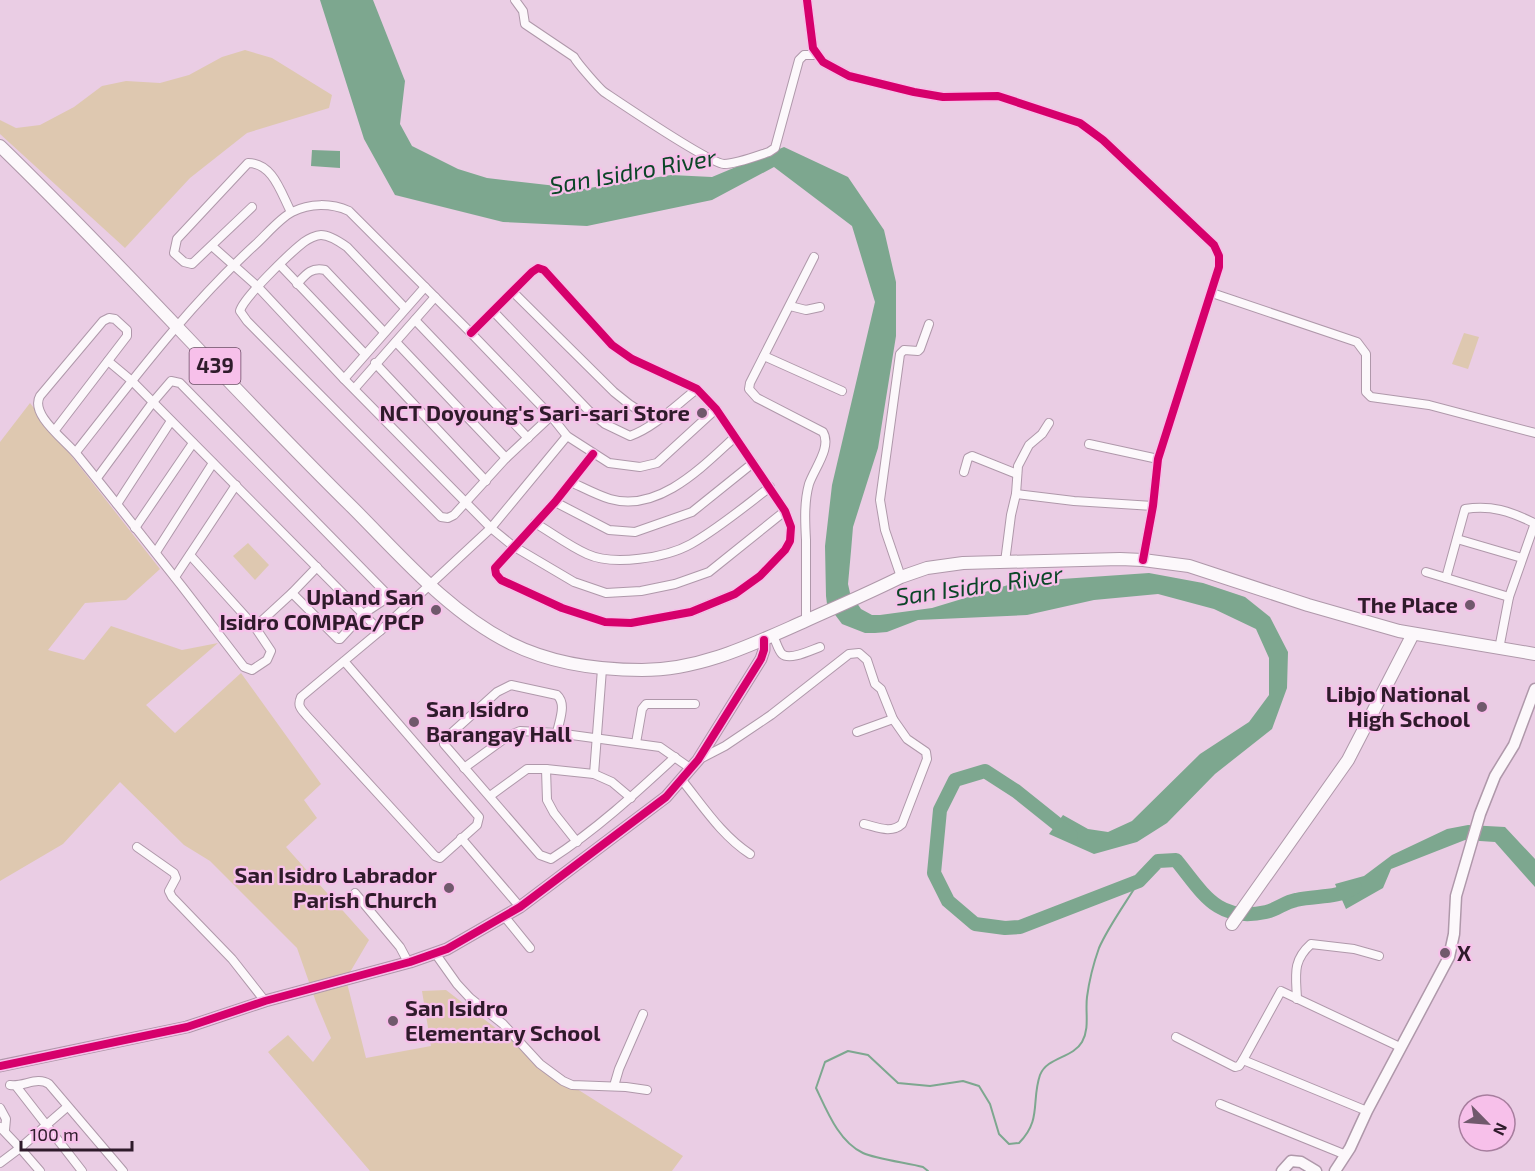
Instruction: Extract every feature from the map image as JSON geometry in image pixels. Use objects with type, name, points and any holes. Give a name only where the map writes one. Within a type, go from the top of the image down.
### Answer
[{"type":"main road","name":"439","points":[[0,146],[64,208],[303,459],[431,585],[471,620],[510,643],[554,660],[602,669],[676,668],[724,656],[769,638],[901,577],[927,568],[1005,561],[1143,560],[1190,566],[1308,605],[1413,634],[1535,654]]},
{"type":"main road","points":[[1232,924],[1348,760],[1413,634]]},
{"type":"street","points":[[515,0],[523,11],[525,24],[574,57],[604,92],[713,161],[723,164],[769,152],[775,148],[799,60],[804,55],[816,55]]},
{"type":"street","points":[[807,0],[811,40],[816,55],[823,62],[849,76],[931,95],[998,96],[1080,123],[1103,141],[1214,245],[1219,256],[1219,267],[1158,459],[1153,506],[1143,560]]},
{"type":"street","points":[[252,207],[192,264],[184,262],[174,253],[177,239],[248,163],[261,164],[269,171],[291,212]]},
{"type":"street","points":[[76,452],[177,326],[234,264],[291,212],[321,204],[336,205],[349,211],[471,333],[567,436],[609,463],[640,467],[657,463],[716,409]]},
{"type":"street","points":[[405,308],[347,247],[322,235],[305,241],[257,286],[242,304],[240,311],[247,321],[441,517],[448,518],[454,515],[506,458],[550,416]]},
{"type":"street","points":[[212,246],[257,286],[344,379],[491,528],[513,546],[574,582],[606,593],[641,591],[675,584],[710,572],[785,512]]},
{"type":"street","points":[[806,620],[805,506],[809,484],[826,441],[823,432],[757,398],[751,392],[750,383],[814,257]]},
{"type":"street","points":[[280,265],[364,354]]},
{"type":"street","points":[[297,284],[308,272],[317,268],[325,270],[384,332]]},
{"type":"street","points":[[471,333],[532,272],[538,268],[544,270],[612,345],[632,359],[697,389],[716,409],[785,512],[791,527],[790,541],[785,550],[760,576],[735,594],[691,612],[632,623],[605,622],[572,612],[501,580],[495,568],[555,502],[593,454]]},
{"type":"street","points":[[344,379],[425,287]]},
{"type":"street","points":[[513,292],[614,392],[655,421]]},
{"type":"street","points":[[1212,293],[1357,342],[1366,354],[1366,392],[1371,396],[1429,405],[1535,433]]},
{"type":"street","points":[[355,388],[435,297]]},
{"type":"street","points":[[790,306],[802,309],[820,307]]},
{"type":"street","points":[[493,311],[588,411],[605,424],[630,436],[638,434],[697,389]]},
{"type":"street","points":[[55,430],[127,336],[127,330],[115,319],[109,318],[103,321],[37,402],[38,409],[43,420],[76,452],[97,478],[244,667],[248,670],[252,669],[267,660],[271,651],[255,627],[190,555]]},
{"type":"street","points":[[415,320],[528,438]]},
{"type":"street","points":[[901,577],[885,530],[880,500],[900,354],[904,350],[918,351],[920,349],[928,324]]},
{"type":"street","points":[[396,342],[506,458]]},
{"type":"street","points":[[764,356],[842,391]]},
{"type":"street","points":[[108,361],[132,381],[380,631]]},
{"type":"street","points":[[375,363],[486,481]]},
{"type":"street","points":[[97,478],[171,381],[180,383],[386,595],[384,600],[363,614],[338,639],[292,593]]},
{"type":"street","points":[[117,504],[171,421]]},
{"type":"street","points":[[1005,561],[1016,494],[1018,466],[1024,451],[1042,434],[1049,423]]},
{"type":"street","points":[[344,662],[479,817],[477,825],[440,858],[435,856],[300,707],[301,697],[380,631],[491,528],[567,436]]},
{"type":"street","points":[[571,482],[611,500],[632,501],[668,492],[698,471],[735,437]]},
{"type":"street","points":[[135,528],[193,443]]},
{"type":"street","points":[[1089,444],[1158,459]]},
{"type":"street","points":[[964,472],[968,458],[972,456],[1017,474]]},
{"type":"street","points":[[156,552],[213,463]]},
{"type":"street","points":[[555,502],[609,530],[634,532],[692,512],[753,463]]},
{"type":"street","points":[[175,577],[236,485]]},
{"type":"street","points":[[535,524],[589,555],[614,561],[636,559],[689,546],[770,487]]},
{"type":"street","points":[[1016,494],[1074,501],[1153,506]]},
{"type":"street","points":[[1446,578],[1465,509],[1483,506],[1499,509],[1534,523],[1509,597],[1499,649]]},
{"type":"street","points":[[1457,539],[1522,558]]},
{"type":"street","points":[[255,627],[317,567]]},
{"type":"street","points":[[1426,572],[1509,597]]},
{"type":"street","points":[[0,1066],[187,1027],[265,1001],[447,949],[520,907],[666,797],[694,764],[761,659],[769,638],[784,656],[792,656],[820,647]]},
{"type":"street","points":[[464,768],[508,736],[520,731],[557,733],[660,747],[675,757],[694,764],[726,746],[762,721],[852,652],[867,660],[875,684],[881,689],[893,718],[907,739],[926,752],[927,759],[902,824],[888,830],[864,824]]},
{"type":"street","points":[[594,774],[602,669]]},
{"type":"street","points":[[557,733],[562,706],[561,699],[557,695],[511,685],[497,692],[446,738],[444,744],[540,855],[551,859],[577,842],[631,798],[675,757]]},
{"type":"street","points":[[1335,1171],[1346,1155],[1400,1047],[1449,957],[1453,946],[1458,888],[1480,814],[1495,776],[1514,745],[1535,689]]},
{"type":"street","points":[[636,743],[642,709],[646,704],[695,704]]},
{"type":"street","points":[[857,732],[893,718]]},
{"type":"street","points":[[490,796],[527,769],[546,768],[594,774],[612,782],[631,798]]},
{"type":"street","points":[[546,768],[547,800],[577,842]]},
{"type":"street","points":[[681,779],[724,833],[750,854]]},
{"type":"street","points":[[461,838],[520,907]]},
{"type":"street","points":[[137,847],[174,873],[176,878],[169,891],[172,897],[232,959],[265,1001]]},
{"type":"street","points":[[355,894],[400,947],[408,962]]},
{"type":"street","points":[[504,916],[530,948]]},
{"type":"street","points":[[1297,999],[1295,968],[1303,951],[1311,944],[1354,949],[1379,956]]},
{"type":"street","points":[[435,953],[470,998],[503,1024],[540,1064],[563,1081],[572,1085],[647,1090]]},
{"type":"street","points":[[1176,1037],[1235,1067],[1239,1066],[1281,991],[1400,1047]]},
{"type":"street","points":[[614,1086],[643,1014]]},
{"type":"street","points":[[1243,1060],[1367,1111]]},
{"type":"street","points":[[82,1171],[13,1086],[40,1080],[45,1082],[120,1170]]},
{"type":"street","points":[[1220,1104],[1346,1155]]},
{"type":"street","points":[[1,1160],[20,1148],[67,1107]]},
{"type":"street","points":[[0,1108],[6,1119],[2,1128],[40,1171]]},
{"type":"street","points":[[1282,1171],[1291,1161],[1301,1162],[1316,1171]]},
{"type":"shaded area","points":[[320,0],[373,0],[405,81],[400,124],[412,146],[458,169],[487,178],[583,189],[671,175],[712,177],[784,147],[848,177],[884,230],[896,282],[896,336],[878,448],[853,527],[848,584],[850,593],[861,609],[872,615],[880,615],[932,608],[1018,582],[1149,573],[1203,583],[1245,597],[1270,617],[1288,652],[1287,688],[1272,729],[1215,774],[1167,823],[1137,842],[1094,854],[1049,834],[1063,815],[1088,829],[1108,832],[1132,821],[1200,754],[1249,722],[1269,695],[1269,658],[1256,629],[1214,609],[1158,594],[1094,600],[1027,615],[918,620],[887,632],[865,633],[842,624],[827,604],[825,546],[832,485],[875,302],[852,226],[774,167],[712,200],[587,226],[503,222],[395,195],[364,139]]},
{"type":"shaded area","points":[[245,50],[272,58],[332,95],[329,108],[247,133],[190,178],[125,248],[0,134],[0,120],[16,128],[40,125],[74,107],[102,86],[126,81],[160,83],[189,75],[222,57]]},
{"type":"shaded area","points":[[312,150],[340,151],[340,168],[311,166]]},
{"type":"shaded area","points":[[1464,333],[1479,337],[1468,369],[1452,364]]},
{"type":"shaded area","points":[[30,403],[160,569],[126,600],[85,603],[48,650],[84,660],[111,626],[182,650],[218,643],[146,705],[175,733],[241,673],[321,784],[304,800],[317,818],[286,847],[369,940],[346,979],[366,1058],[431,1046],[422,991],[446,990],[566,1082],[683,1156],[672,1171],[370,1171],[268,1052],[288,1035],[313,1062],[331,1038],[297,948],[210,861],[184,845],[120,782],[63,844],[0,881],[0,442]]},
{"type":"shaded area","points":[[248,543],[269,565],[255,580],[233,556]]},
{"type":"shaded area","points":[[1468,825],[1505,827],[1535,859],[1535,887],[1495,842],[1465,840],[1391,869],[1383,888],[1346,909],[1335,884],[1364,876],[1392,855],[1447,829]]},
{"type":"waterway","name":"San Isidro River","points":[[1071,835],[1016,791],[985,771],[955,780],[940,810],[934,873],[948,901],[975,924],[1005,928],[1020,927],[1139,881],[1158,861],[1176,860],[1213,903],[1235,913],[1266,912],[1292,901],[1334,895],[1355,887]]},
{"type":"waterway","points":[[928,1171],[923,1167],[863,1153],[840,1134],[816,1088],[825,1062],[848,1051],[868,1055],[898,1083],[930,1086],[963,1081],[979,1086],[990,1104],[999,1134],[1009,1144],[1019,1143],[1031,1126],[1037,1084],[1043,1069],[1073,1051],[1082,1042],[1087,1026],[1088,991],[1099,948],[1139,881]]},
{"type":"cycle path","points":[[807,0],[813,48],[823,62],[849,76],[914,92],[943,97],[998,96],[1080,123],[1103,140],[1214,245],[1219,256],[1219,267],[1158,459],[1153,506],[1143,560]]},
{"type":"cycle path","points":[[471,333],[532,272],[538,268],[544,270],[612,345],[632,359],[697,389],[716,409],[785,511],[791,527],[790,541],[785,550],[760,576],[735,594],[691,612],[631,623],[605,622],[562,608],[501,580],[495,568],[555,502],[593,454]]},
{"type":"cycle path","points":[[0,1066],[187,1027],[265,1001],[410,962],[447,949],[520,907],[666,797],[698,760],[761,659],[764,640]]},
{"type":"place","name":"NCT Doyoung's Sari-sari Store","points":[[702,413]]},
{"type":"place","name":"The Place","points":[[1470,605]]},
{"type":"place","name":"Upland San Isidro COMPAC/PCP","points":[[436,610]]},
{"type":"place","name":"Libjo National High School","points":[[1482,707]]},
{"type":"place","name":"San Isidro Barangay Hall","points":[[414,722]]},
{"type":"place","name":"San Isidro Labrador Parish Church","points":[[449,888]]},
{"type":"place","name":"X","points":[[1445,953]]},
{"type":"place","name":"San Isidro Elementary School","points":[[393,1021]]}]
